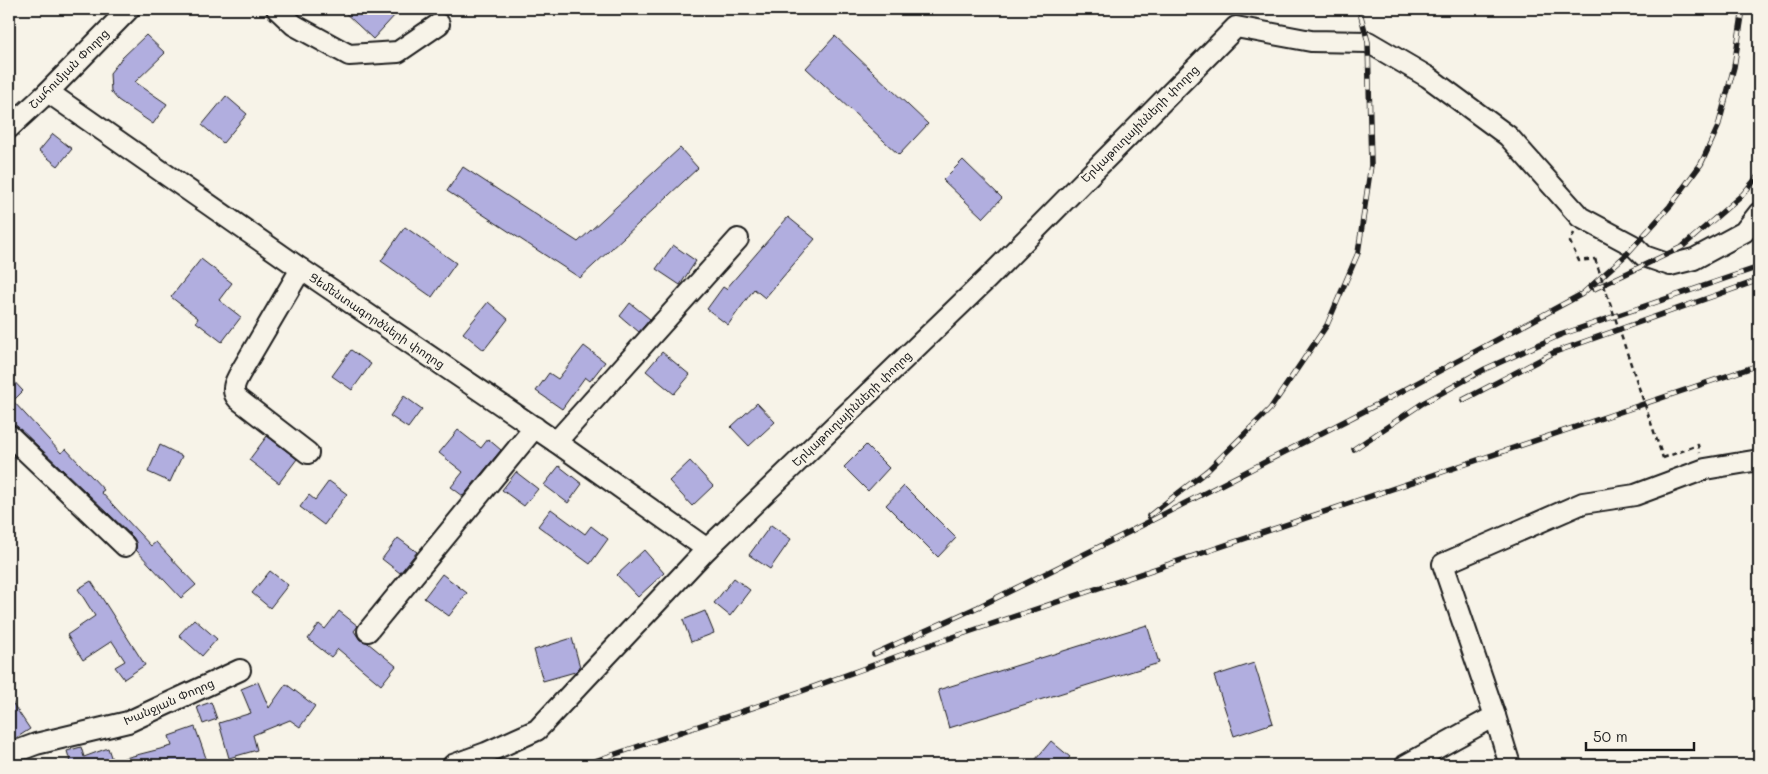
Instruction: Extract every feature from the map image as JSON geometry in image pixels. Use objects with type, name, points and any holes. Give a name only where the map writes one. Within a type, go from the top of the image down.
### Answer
[{"type":"street","name":"Շահումյան Փողոց","points":[[9,128],[48,92],[129,9]]},
{"type":"street","points":[[276,9],[294,25],[349,55],[398,52],[439,24]]},
{"type":"street","name":"Երկաթուղայինների փողոց","points":[[453,765],[486,753],[537,730],[707,549],[988,278],[1236,27],[1311,41],[1368,42],[1428,77],[1508,136],[1580,217]]},
{"type":"street","name":"Ցեմենտագործների փողոց","points":[[48,92],[301,269],[535,427],[707,549]]},
{"type":"street","points":[[1580,217],[1634,246],[1644,256],[1670,265],[1694,259],[1744,232],[1759,213]]},
{"type":"street","points":[[556,442],[738,239]]},
{"type":"street","points":[[301,269],[243,368],[233,390],[234,395],[238,399],[308,452]]},
{"type":"street","points":[[368,631],[535,427]]},
{"type":"street","points":[[9,435],[125,546]]},
{"type":"street","points":[[1510,765],[1443,564],[1583,503],[1634,495],[1705,469],[1759,460]]},
{"type":"street","name":"Խանջյան Փողոց","points":[[9,754],[36,744],[128,722],[240,670]]},
{"type":"street","points":[[1406,765],[1495,716]]},
{"type":"path","points":[[1580,217],[1570,242],[1580,261],[1594,259],[1663,458],[1698,445],[1705,469]]},
{"type":"building","points":[[341,9],[390,9],[396,14],[373,39]]},
{"type":"building","points":[[146,35],[165,53],[135,82],[167,104],[153,124],[118,100],[111,92],[110,73],[122,58]]},
{"type":"building","points":[[835,36],[928,124],[899,155],[806,68]]},
{"type":"building","points":[[226,96],[247,114],[223,143],[202,125]]},
{"type":"building","points":[[53,134],[72,149],[58,166],[39,151]]},
{"type":"building","points":[[680,148],[698,168],[580,278],[447,191],[463,167],[578,242]]},
{"type":"building","points":[[963,160],[1002,198],[983,218],[943,180]]},
{"type":"building","points":[[788,217],[815,239],[765,298],[754,289],[728,325],[707,309],[723,287],[726,289]]},
{"type":"building","points":[[405,227],[456,263],[432,297],[381,261]]},
{"type":"building","points":[[673,245],[696,261],[680,285],[656,269]]},
{"type":"building","points":[[201,259],[232,283],[219,300],[241,317],[222,342],[196,322],[198,318],[171,297]]},
{"type":"building","points":[[488,302],[508,319],[484,350],[463,333]]},
{"type":"building","points":[[630,303],[650,319],[639,332],[620,316]]},
{"type":"building","points":[[584,346],[605,362],[590,381],[585,377],[562,409],[536,391],[549,373],[558,379]]},
{"type":"building","points":[[351,350],[371,364],[352,390],[332,376]]},
{"type":"building","points":[[662,352],[690,375],[674,394],[646,371]]},
{"type":"building","points":[[9,376],[23,391],[13,401],[61,453],[66,449],[104,490],[101,492],[151,546],[156,542],[196,585],[181,598],[136,550],[136,543],[133,537],[17,426],[9,423]]},
{"type":"building","points":[[404,396],[422,409],[408,428],[390,416]]},
{"type":"building","points":[[757,403],[775,422],[749,446],[731,427]]},
{"type":"building","points":[[458,430],[481,448],[488,439],[501,450],[463,496],[451,487],[463,472],[439,453]]},
{"type":"building","points":[[267,436],[297,459],[279,483],[249,460]]},
{"type":"building","points":[[160,445],[182,456],[170,482],[148,472]]},
{"type":"building","points":[[866,445],[889,468],[868,491],[844,467]]},
{"type":"building","points":[[690,461],[713,486],[692,506],[669,481]]},
{"type":"building","points":[[559,466],[582,484],[568,503],[544,485]]},
{"type":"building","points":[[516,472],[538,489],[524,506],[502,490]]},
{"type":"building","points":[[329,481],[347,494],[324,525],[300,507],[309,495],[315,500]]},
{"type":"building","points":[[904,486],[956,538],[938,557],[886,505]]},
{"type":"building","points":[[551,509],[585,534],[591,526],[608,539],[590,564],[538,526]]},
{"type":"building","points":[[771,525],[791,539],[770,569],[749,555]]},
{"type":"building","points":[[398,538],[417,552],[400,573],[382,559]]},
{"type":"building","points":[[644,550],[664,573],[638,597],[617,575]]},
{"type":"building","points":[[270,571],[288,585],[270,608],[252,593]]},
{"type":"building","points":[[442,574],[467,593],[449,616],[424,598]]},
{"type":"building","points":[[734,578],[750,590],[730,616],[714,603]]},
{"type":"building","points":[[91,581],[145,665],[124,679],[115,667],[125,661],[112,641],[83,660],[67,635],[95,616],[78,589]]},
{"type":"building","points":[[339,611],[358,626],[354,631],[360,640],[368,643],[396,666],[381,685],[338,649],[331,657],[308,639],[319,624],[325,629]]},
{"type":"building","points":[[705,611],[714,633],[691,642],[683,620]]},
{"type":"building","points":[[194,619],[217,639],[202,656],[179,635]]},
{"type":"building","points":[[1147,625],[1159,663],[949,728],[938,690]]},
{"type":"building","points":[[572,638],[580,667],[575,672],[543,681],[534,650]]},
{"type":"building","points":[[1254,663],[1273,723],[1234,736],[1214,676]]},
{"type":"building","points":[[258,682],[269,708],[286,684],[315,706],[300,727],[290,720],[253,735],[257,750],[229,758],[219,723],[251,713],[241,689]]},
{"type":"building","points":[[9,698],[30,729],[13,740],[9,733]]},
{"type":"building","points":[[211,702],[217,719],[203,724],[197,707]]},
{"type":"building","points":[[195,727],[206,758],[185,765],[65,765],[64,763],[70,761],[67,751],[81,747],[84,757],[108,748],[113,763],[113,761],[172,746],[169,736]]},
{"type":"building","points":[[1051,741],[1070,757],[1063,765],[1031,765]]},
{"type":"railway","points":[[1149,516],[1208,470],[1270,409],[1327,325],[1358,253],[1371,165],[1368,42],[1359,9]]},
{"type":"railway","points":[[874,654],[978,607],[1127,533],[1378,404],[1582,294],[1626,255],[1670,206],[1701,164],[1718,127],[1734,67],[1743,9]]},
{"type":"railway","points":[[1594,289],[1682,247],[1743,194],[1759,175]]},
{"type":"railway","points":[[1354,449],[1423,403],[1485,369],[1560,335],[1759,267]]},
{"type":"railway","points":[[1463,400],[1555,352],[1759,280]]},
{"type":"railway","points":[[583,765],[802,691],[912,651],[1759,365]]}]
